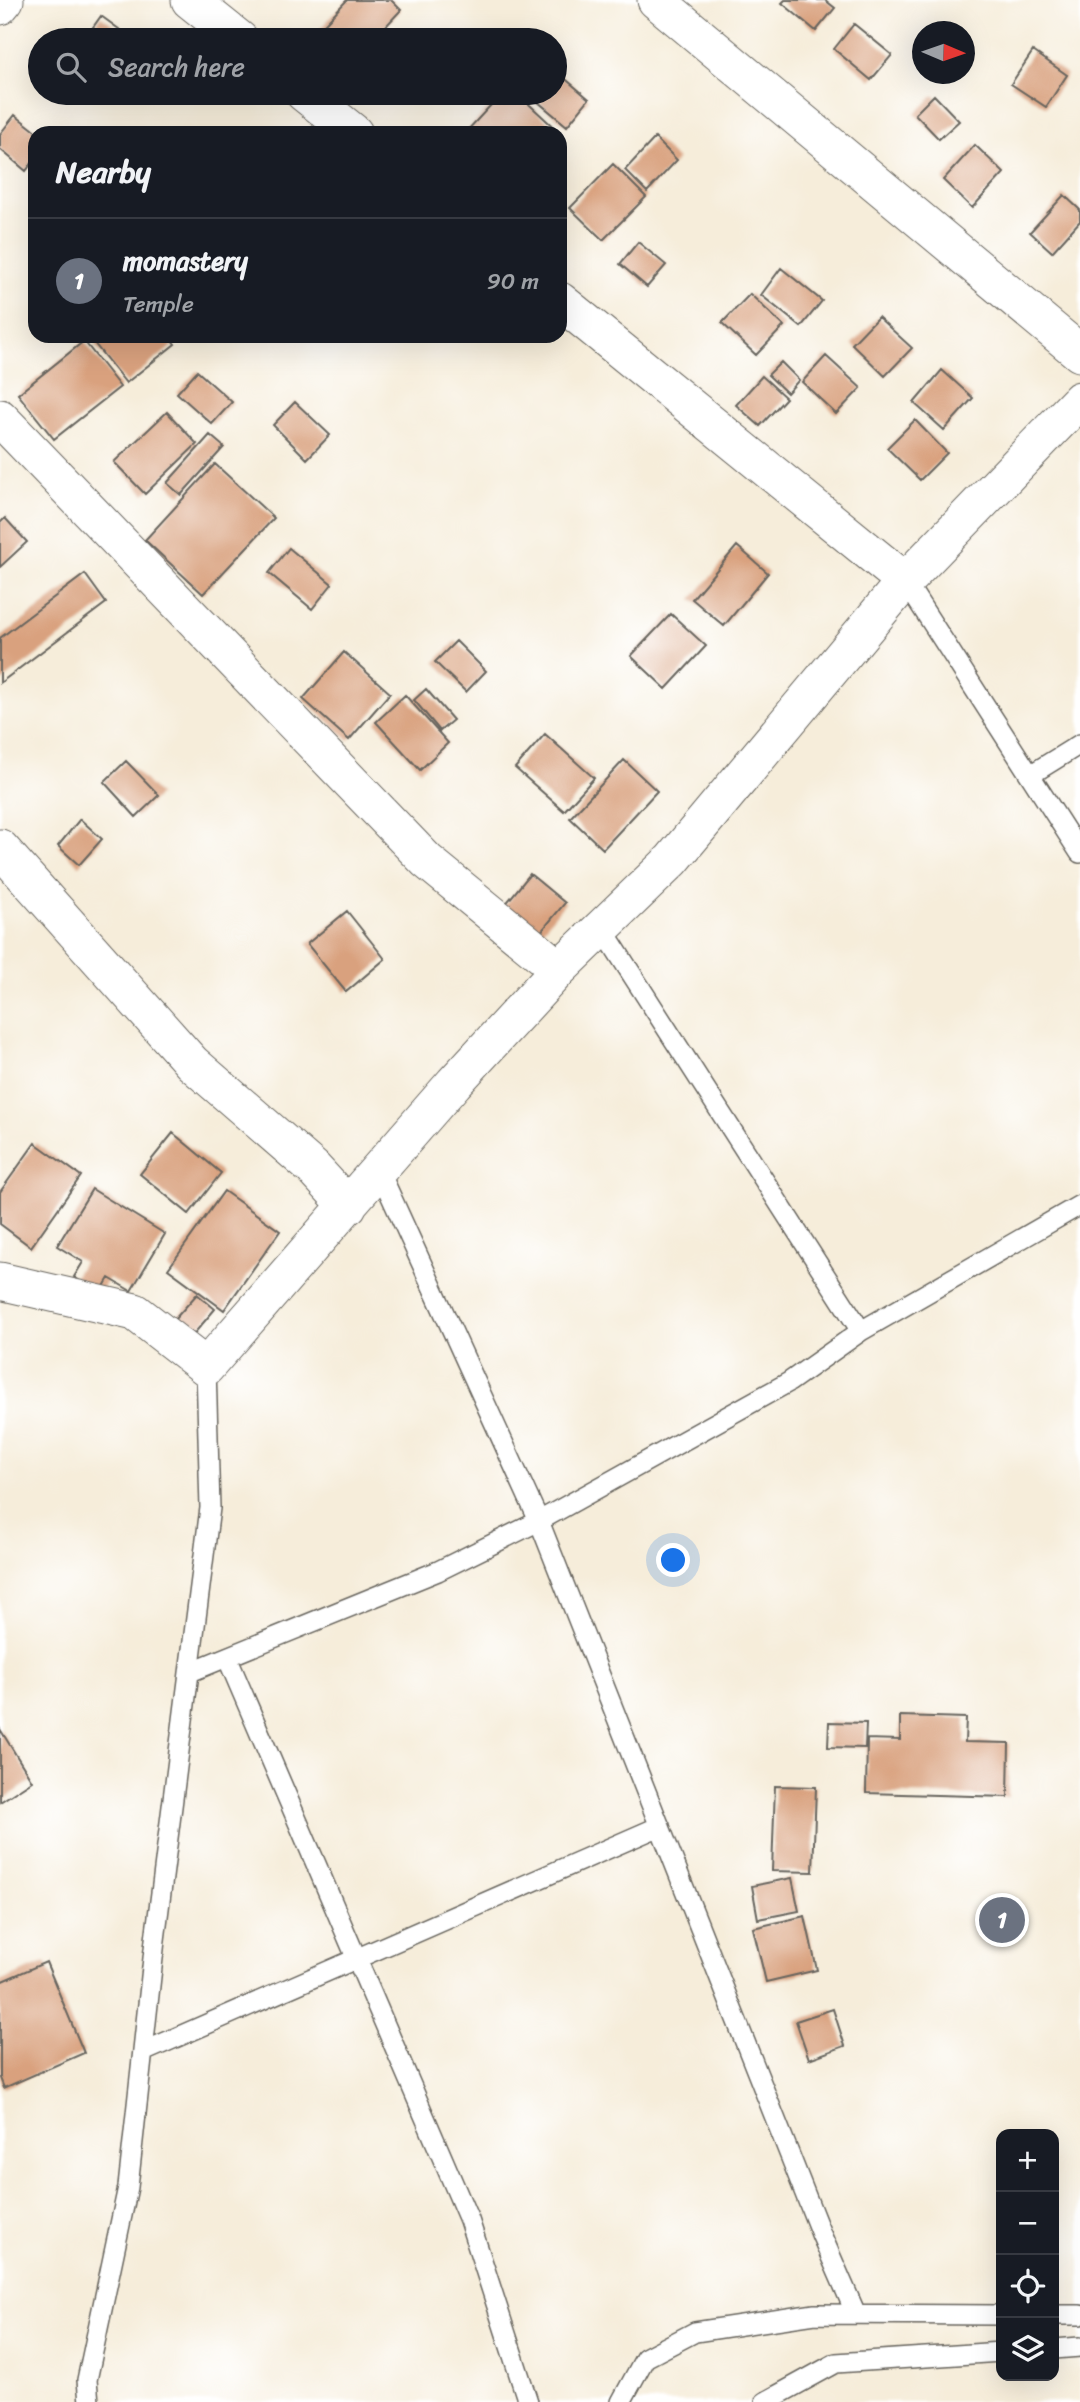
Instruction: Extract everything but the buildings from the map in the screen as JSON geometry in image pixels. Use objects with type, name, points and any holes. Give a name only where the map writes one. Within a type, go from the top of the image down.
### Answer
[{"type":"street","points":[[0,6],[5,0]]},
{"type":"street","points":[[190,0],[225,28]]},
{"type":"street","points":[[656,0],[1080,353]]},
{"type":"street","points":[[319,105],[345,126]]},
{"type":"street","points":[[567,307],[905,581]]},
{"type":"street","points":[[0,1280],[135,1312],[206,1367],[454,1083],[559,969],[672,860],[905,581],[1080,400]]},
{"type":"street","points":[[0,418],[427,861],[559,969]]},
{"type":"street","points":[[0,848],[192,1063],[313,1168],[348,1206]]},
{"type":"lane","points":[[905,581],[1080,853]]},
{"type":"lane","points":[[1030,775],[1080,744]]},
{"type":"lane","points":[[602,928],[861,1331]]},
{"type":"lane","points":[[379,1170],[539,1521],[821,2234],[856,2315]]},
{"type":"lane","points":[[190,1672],[438,1571],[539,1521],[789,1382],[861,1331],[1080,1205]]},
{"type":"lane","points":[[89,2402],[87,2380],[128,2187],[210,1508],[206,1367]]},
{"type":"lane","points":[[227,1657],[469,2220],[528,2402]]},
{"type":"lane","points":[[143,2052],[660,1826]]},
{"type":"lane","points":[[621,2402],[645,2358],[695,2332],[815,2314],[996,2315]]},
{"type":"lane","points":[[1059,2315],[1080,2315]]},
{"type":"lane","points":[[1059,2349],[1080,2347]]},
{"type":"lane","points":[[765,2402],[836,2363],[996,2352]]},
{"type":"place","name":"momastery","points":[[1002,1920]]}]
